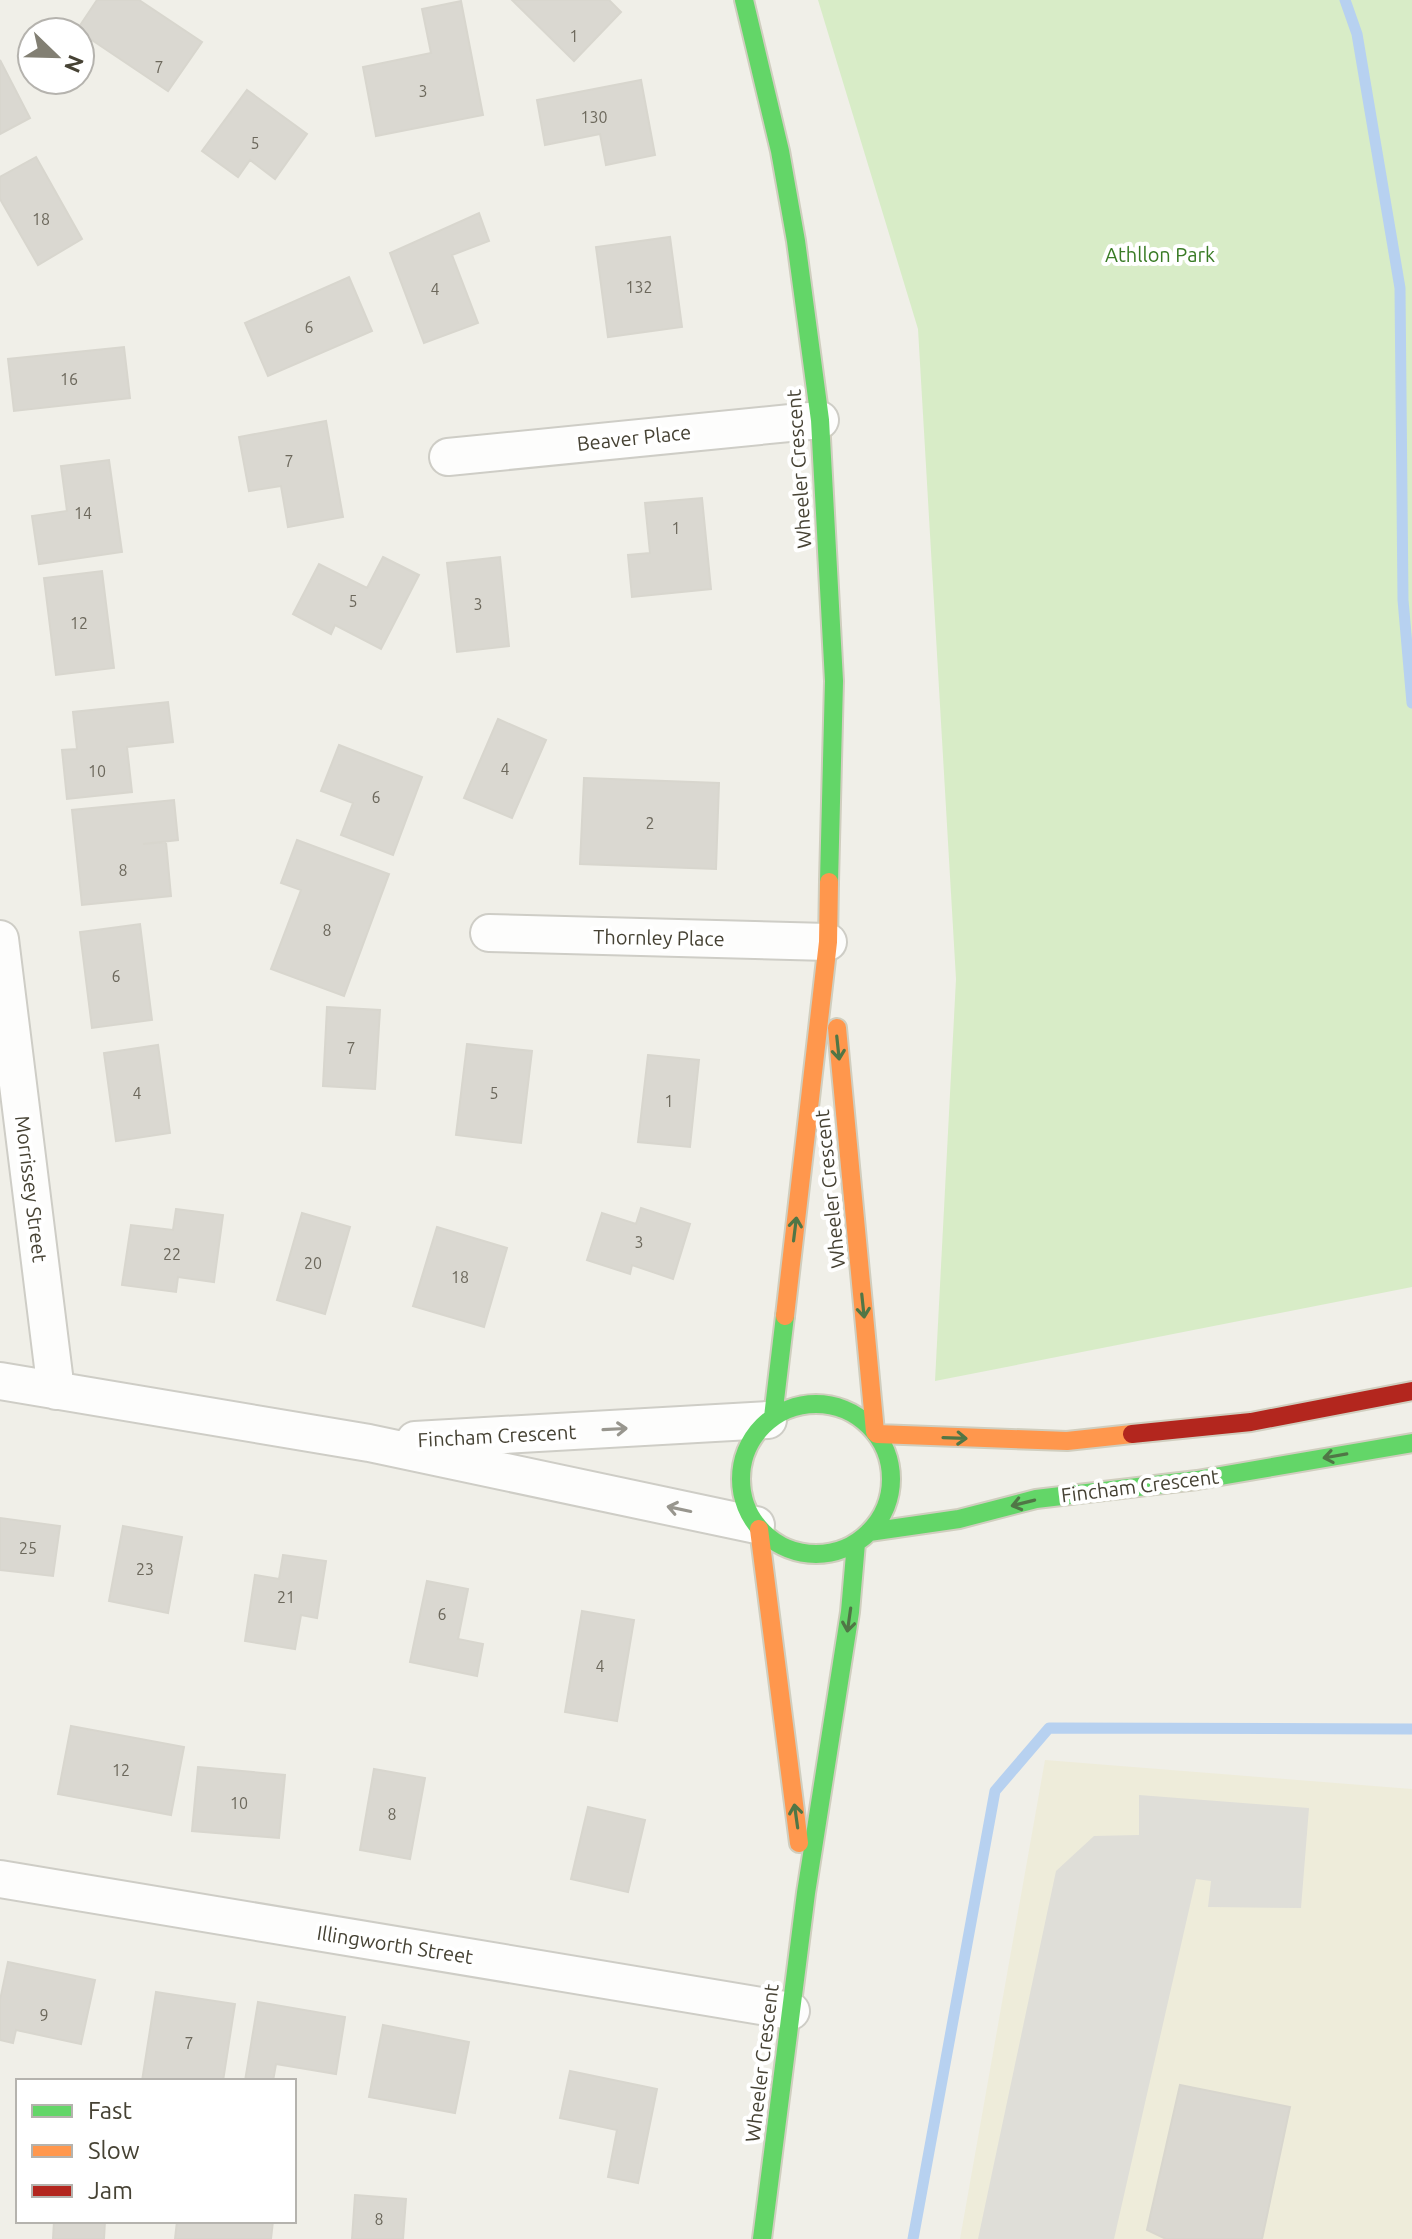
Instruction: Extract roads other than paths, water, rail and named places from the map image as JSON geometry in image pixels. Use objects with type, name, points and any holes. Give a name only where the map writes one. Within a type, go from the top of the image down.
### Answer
[{"type":"street","name":"Wheeler Crescent","points":[[744,0],[780,151],[794,226],[820,420],[834,681],[828,942],[770,1419]]},
{"type":"street","name":"Beaver Place","points":[[448,457],[820,420]]},
{"type":"street","name":"Thornley Place","points":[[489,933],[828,942]]},
{"type":"street","name":"Morrissey Street","points":[[0,939],[56,1391]]},
{"type":"street","name":"Wheeler Crescent","points":[[828,942],[876,1433]]},
{"type":"street","name":"Fincham Crescent","points":[[0,1381],[369,1443],[757,1527]]},
{"type":"street","points":[[876,1433],[1067,1441],[1251,1422],[1412,1391]]},
{"type":"street","points":[[827,1404],[845,1409],[876,1433],[887,1455],[891,1478],[888,1501],[878,1522],[862,1537],[842,1550],[819,1555],[797,1553],[776,1544],[757,1527],[744,1499],[741,1470],[750,1443],[770,1419],[789,1408],[827,1404]]},
{"type":"street","name":"Fincham Crescent","points":[[369,1443],[770,1419]]},
{"type":"street","name":"Fincham Crescent","points":[[862,1537],[959,1519],[1036,1499],[1197,1480],[1412,1443]]},
{"type":"street","name":"Wheeler Crescent","points":[[757,1527],[806,1893]]},
{"type":"street","name":"Wheeler Crescent","points":[[762,2239],[806,1893],[862,1537]]},
{"type":"street","name":"Illingworth Street","points":[[0,1879],[791,2011]]},
{"type":"waterway","points":[[1345,0],[1357,34],[1400,288],[1403,600],[1412,703]]},
{"type":"waterway","points":[[913,2239],[995,1791],[1049,1728],[1412,1729]]},
{"type":"park label","name":"Athllon Park","points":[[1160,255]]}]
